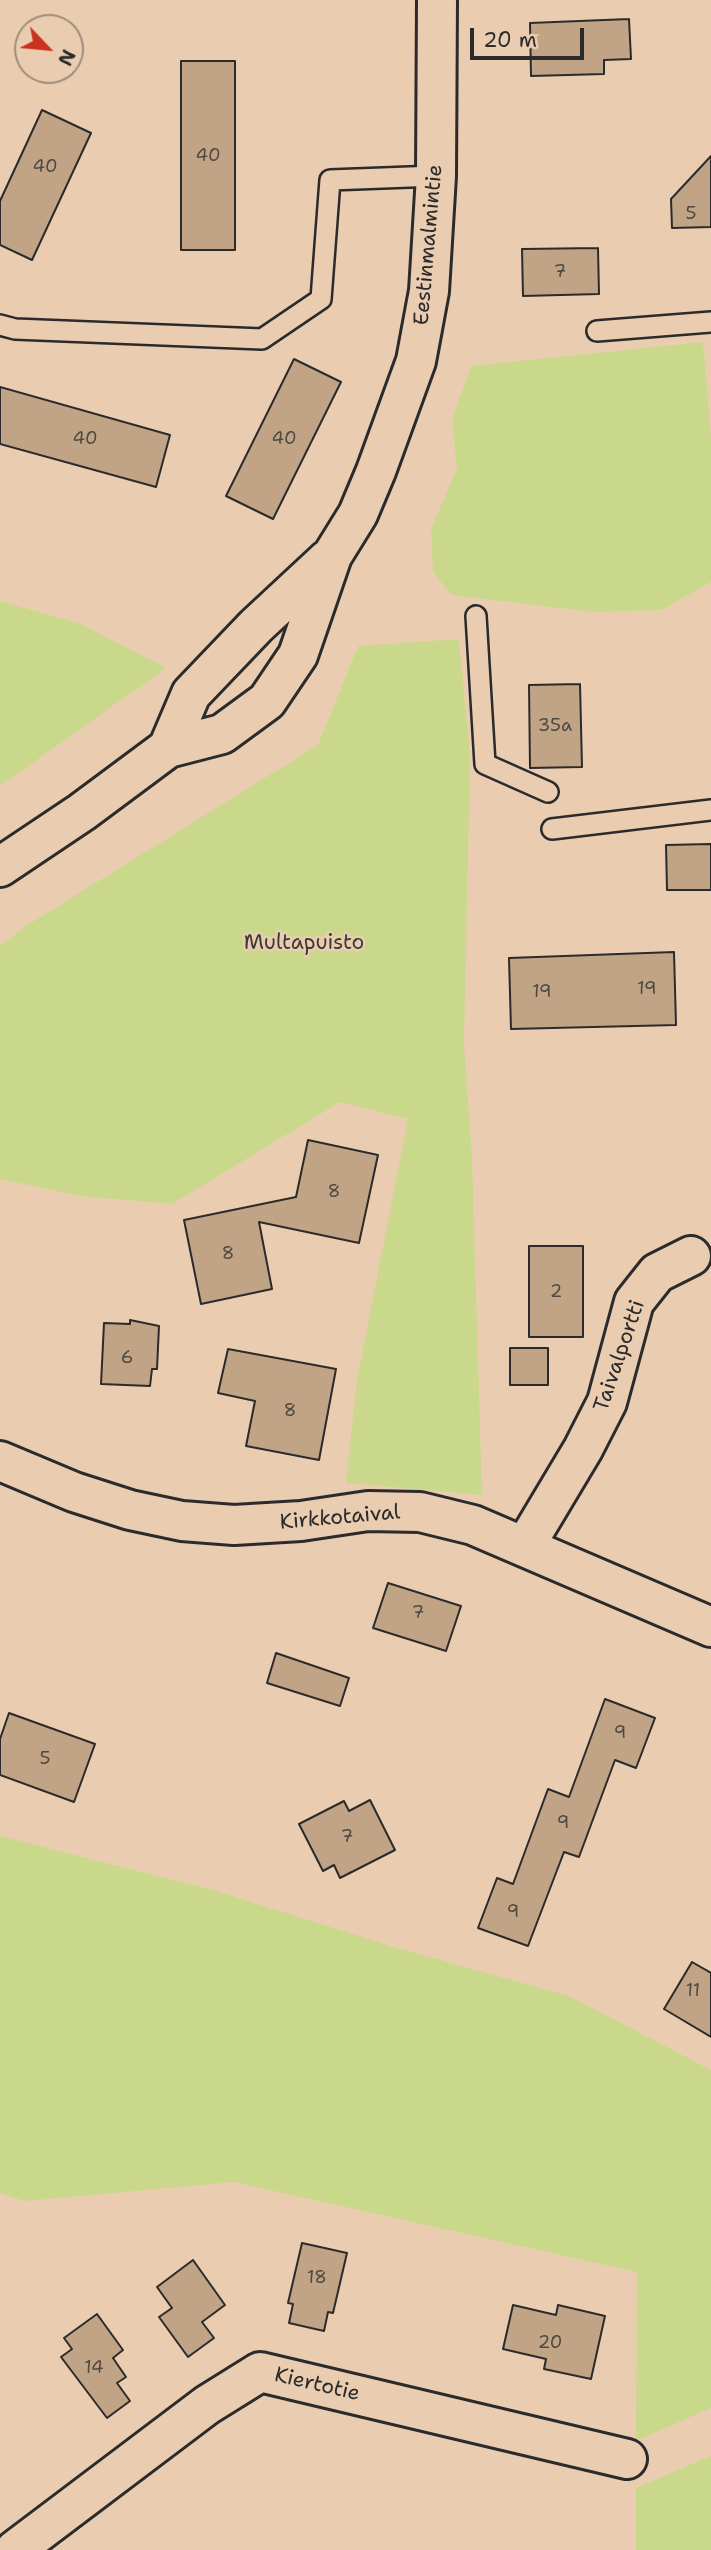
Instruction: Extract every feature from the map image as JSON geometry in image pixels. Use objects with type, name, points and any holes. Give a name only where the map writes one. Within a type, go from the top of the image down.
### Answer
[{"type":"street","name":"Eestinmalmintie","points":[[0,867],[82,812],[167,748],[222,733],[267,701],[298,655],[332,556],[358,514],[416,361],[429,291],[436,176],[437,0]]},
{"type":"street","name":"Eestinmalmintie","points":[[167,748],[191,694],[256,626],[332,556]]},
{"type":"street","name":"Taivalportti","points":[[525,1546],[583,1449],[607,1402],[634,1302],[657,1273],[691,1256]]},
{"type":"street","name":"Kirkkotaival","points":[[0,1461],[74,1492],[130,1510],[182,1521],[234,1525],[301,1521],[368,1511],[420,1512],[473,1525],[711,1627]]},
{"type":"street","name":"Kiertotie","points":[[15,2550],[206,2405],[260,2372],[628,2459]]},
{"type":"lane","points":[[0,325],[15,329],[262,339],[321,299],[330,180],[436,176]]},
{"type":"lane","points":[[597,331],[711,322]]},
{"type":"lane","points":[[476,616],[485,764],[548,792]]},
{"type":"lane","points":[[552,829],[711,810]]},
{"type":"green space","points":[[703,342],[711,437],[711,582],[661,610],[593,612],[451,595],[433,571],[431,529],[457,468],[452,420],[471,366]]},
{"type":"green space","points":[[0,601],[81,624],[166,668],[0,786]]},
{"type":"green space","name":"Multapuisto","points":[[459,639],[470,758],[464,1044],[472,1159],[482,1495],[346,1483],[357,1380],[408,1119],[340,1102],[172,1204],[81,1196],[0,1179],[0,946],[26,926],[318,745],[358,646]]},
{"type":"green space","points":[[0,1836],[213,1890],[394,1947],[569,1996],[711,2070],[711,2408],[636,2441],[637,2272],[234,2182],[25,2201],[0,2193]]},
{"type":"green space","points":[[711,2456],[711,2550],[636,2550],[636,2488]]},
{"type":"building","points":[[629,19],[631,59],[604,60],[604,74],[531,76],[530,23]]},
{"type":"building","points":[[181,61],[235,61],[235,250],[181,250]]},
{"type":"building","points":[[42,110],[91,133],[32,260],[0,245],[0,201]]},
{"type":"building","points":[[711,156],[711,227],[672,228],[671,199]]},
{"type":"building","points":[[598,248],[599,294],[523,296],[522,249]]},
{"type":"building","points":[[294,359],[341,382],[273,519],[226,496]]},
{"type":"building","points":[[0,387],[170,435],[156,487],[0,444]]},
{"type":"building","points":[[580,684],[582,767],[530,768],[529,685]]},
{"type":"building","points":[[711,844],[711,890],[667,890],[666,845]]},
{"type":"building","points":[[674,952],[676,1025],[511,1029],[509,958]]},
{"type":"building","points":[[308,1140],[378,1155],[359,1243],[259,1222],[272,1289],[201,1304],[184,1220],[296,1197]]},
{"type":"building","points":[[529,1246],[583,1246],[583,1337],[529,1337]]},
{"type":"building","points":[[130,1320],[159,1326],[157,1369],[152,1369],[150,1386],[101,1384],[104,1323],[130,1324]]},
{"type":"building","points":[[510,1348],[548,1348],[548,1385],[510,1385]]},
{"type":"building","points":[[228,1349],[336,1369],[319,1460],[246,1446],[255,1401],[218,1393]]},
{"type":"building","points":[[388,1583],[461,1606],[446,1651],[373,1628]]},
{"type":"building","points":[[276,1653],[349,1678],[340,1706],[267,1683]]},
{"type":"building","points":[[605,1699],[655,1718],[636,1768],[615,1760],[579,1857],[564,1852],[528,1946],[478,1928],[497,1878],[513,1884],[548,1789],[569,1797]]},
{"type":"building","points":[[9,1713],[95,1744],[74,1802],[0,1775],[0,1739]]},
{"type":"building","points":[[370,1800],[395,1850],[340,1878],[334,1865],[323,1871],[299,1824],[344,1801],[349,1811]]},
{"type":"building","points":[[692,1962],[711,1973],[711,2037],[664,2009]]},
{"type":"building","points":[[302,2243],[347,2253],[333,2313],[328,2312],[324,2331],[289,2323],[293,2304],[288,2303]]},
{"type":"building","points":[[193,2260],[225,2305],[202,2322],[214,2338],[188,2357],[159,2317],[172,2308],[157,2287]]},
{"type":"building","points":[[513,2305],[556,2315],[558,2305],[605,2316],[591,2379],[544,2369],[546,2359],[503,2349]]},
{"type":"building","points":[[97,2314],[123,2350],[113,2358],[126,2377],[117,2383],[130,2401],[107,2418],[61,2357],[72,2349],[64,2338]]}]
